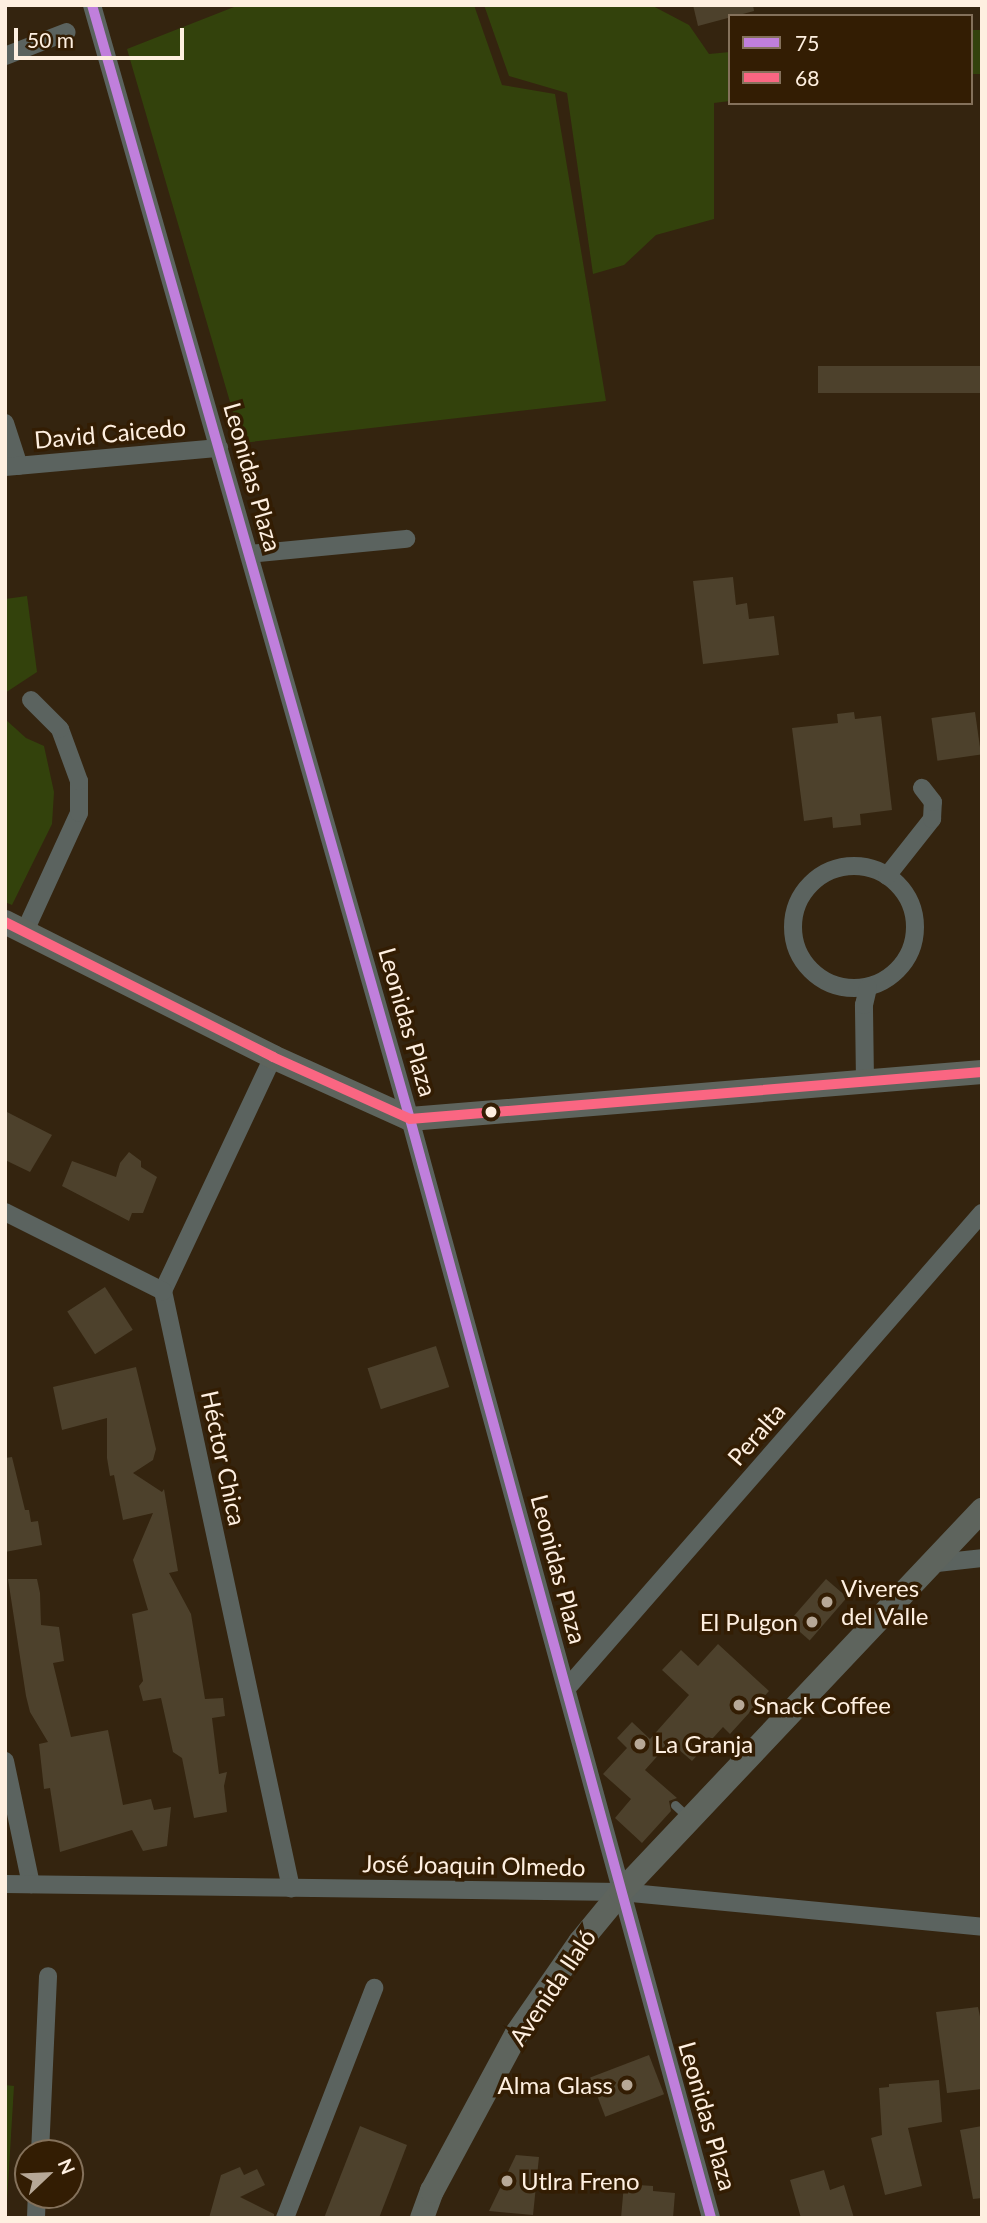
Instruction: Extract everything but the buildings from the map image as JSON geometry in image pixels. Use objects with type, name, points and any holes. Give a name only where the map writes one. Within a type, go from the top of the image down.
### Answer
[{"type":"street","name":"Leonidas Plaza","points":[[92,5],[410,1119],[567,1688],[596,1775],[621,1892],[711,2218]]},
{"type":"street","points":[[5,55],[67,33]]},
{"type":"street","points":[[5,423],[12,467]]},
{"type":"street","name":"David Caicedo","points":[[12,467],[219,448]]},
{"type":"street","points":[[249,554],[406,539]]},
{"type":"street","points":[[31,700],[60,729],[79,781],[79,813],[15,926],[273,1057],[410,1119],[982,1072]]},
{"type":"street","points":[[887,876],[932,819],[933,802],[922,788]]},
{"type":"street","points":[[845,866],[867,867],[887,876],[900,888],[910,903],[915,924],[912,945],[903,964],[887,979],[868,987],[846,988],[825,982],[808,968],[796,949],[792,928],[796,906],[807,887],[824,873],[845,866]]},
{"type":"street","points":[[865,1082],[864,1005],[868,987]]},
{"type":"street","points":[[5,1212],[163,1291],[273,1057]]},
{"type":"street","name":"Peralta","points":[[567,1688],[982,1213]]},
{"type":"street","name":"Héctor Chica","points":[[163,1291],[291,1888]]},
{"type":"street","name":"Avenida Ilaló","points":[[422,2218],[432,2191],[517,2033],[580,1942],[683,1812],[982,1510]]},
{"type":"street","points":[[928,1564],[982,1558]]},
{"type":"street","points":[[5,1761],[31,1884]]},
{"type":"street","name":"José Joaquin Olmedo","points":[[5,1884],[621,1892],[982,1927]]},
{"type":"street","points":[[41,2139],[48,1976]]},
{"type":"street","points":[[285,2218],[374,1988]]},
{"type":"green space","points":[[239,5],[474,5],[502,85],[555,94],[606,401],[242,443],[127,49]]},
{"type":"green space","points":[[484,5],[651,5],[689,25],[709,54],[728,52],[728,101],[714,103],[714,219],[656,235],[624,265],[593,274],[567,93],[509,76]]},
{"type":"green space","points":[[973,30],[982,30],[982,74],[973,74]]},
{"type":"green space","points":[[27,596],[37,672],[5,693],[5,599]]},
{"type":"green space","points":[[5,719],[26,738],[44,746],[54,792],[52,824],[12,905],[5,902]]},
{"type":"green space","points":[[5,2085],[14,2086],[6,2218],[5,2218]]},
{"type":"transit line","name":"75","points":[[92,5],[410,1119],[711,2218]]},
{"type":"transit line","name":"68","points":[[5,922],[273,1057],[410,1119],[982,1072]]},
{"type":"place","name":"Viveres del Valle","points":[[827,1602]]},
{"type":"place","name":"El Pulgon","points":[[812,1622]]},
{"type":"place","name":"Snack Coffee","points":[[739,1705]]},
{"type":"place","name":"La Granja","points":[[640,1744]]},
{"type":"place","name":"Alma Glass","points":[[627,2085]]},
{"type":"place","name":"Utlra Freno","points":[[507,2181]]}]
